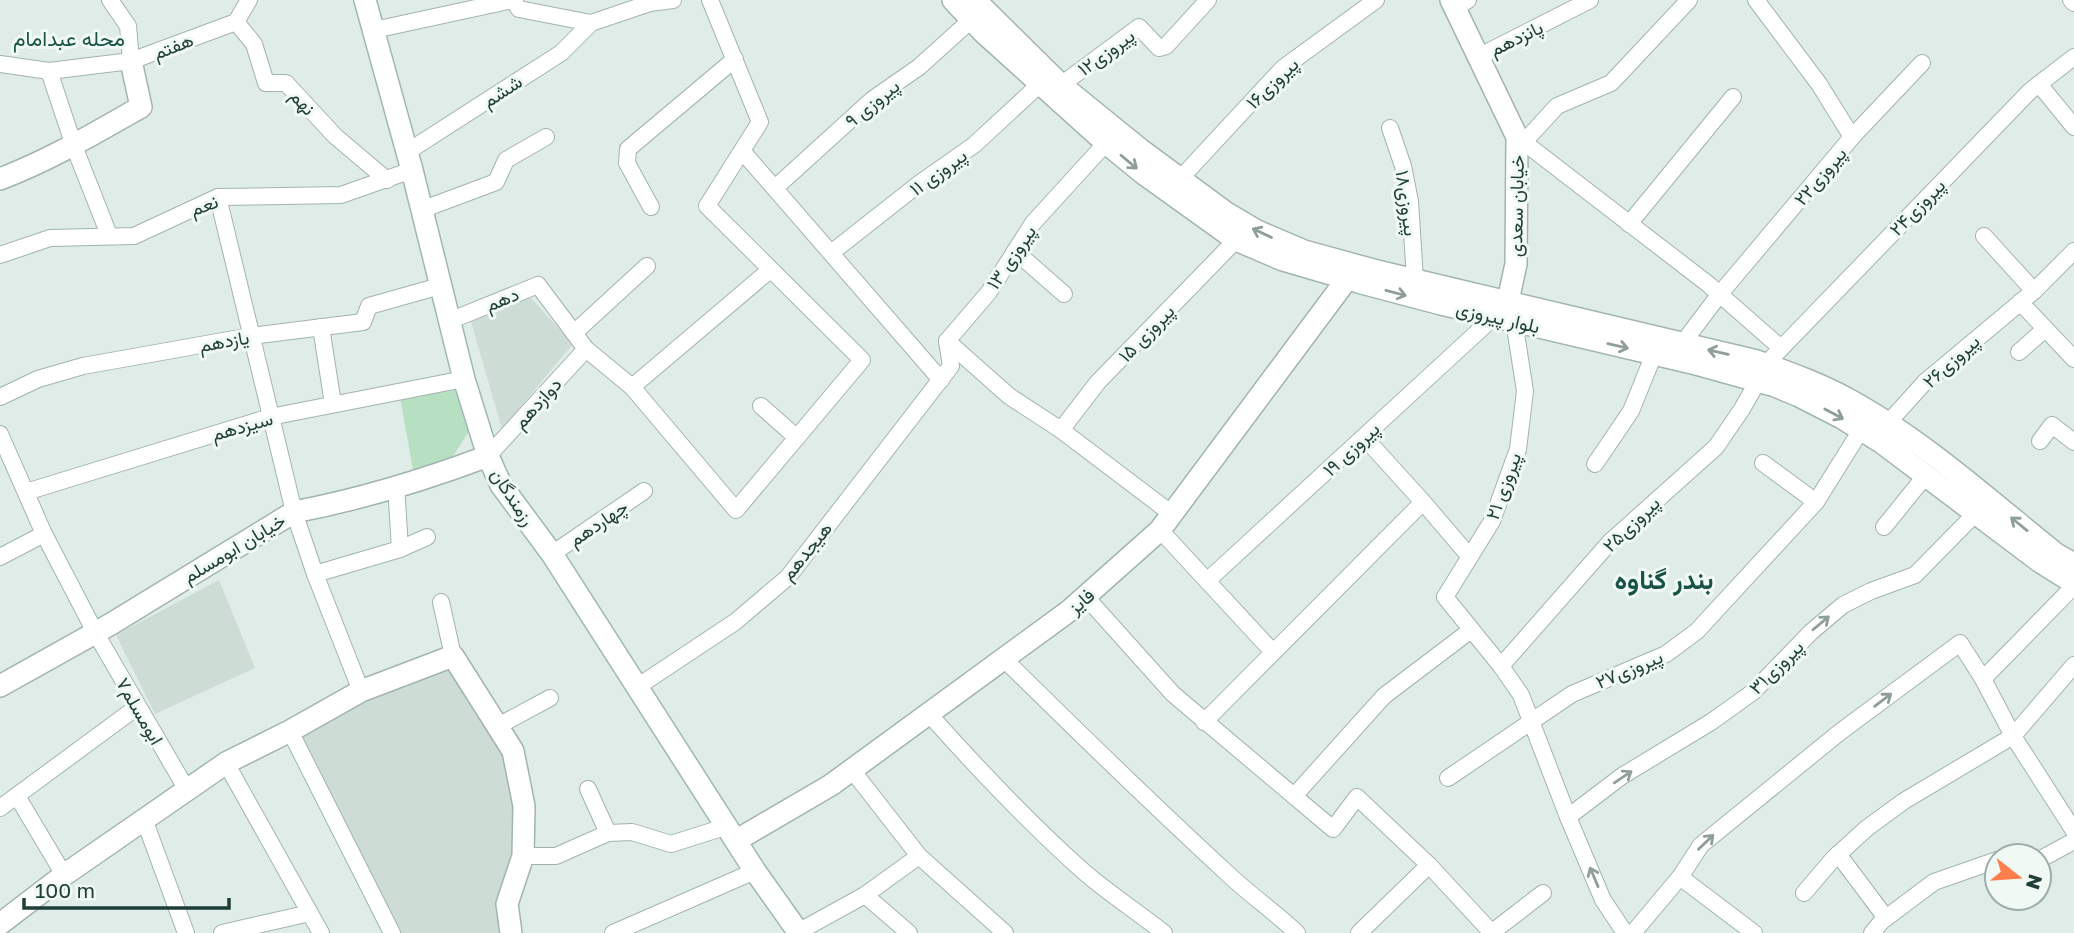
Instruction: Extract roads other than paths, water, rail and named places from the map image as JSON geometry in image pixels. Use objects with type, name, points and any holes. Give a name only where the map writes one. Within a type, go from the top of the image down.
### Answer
[{"type":"street","points":[[0,180],[29,169],[74,146],[141,107],[131,61],[128,26],[110,0]]},
{"type":"street","points":[[236,22],[249,0]]},
{"type":"street","name":"رزمندگان","points":[[365,0],[464,379],[488,456],[501,485],[552,554],[755,871],[799,932]]},
{"type":"street","points":[[374,30],[513,0],[519,9],[591,23],[650,3],[673,0]]},
{"type":"street","points":[[647,266],[574,333],[586,349],[632,387],[737,510],[862,360],[707,206],[760,122],[710,0]]},
{"type":"street","name":"بلوار پیروزی","points":[[953,0],[973,10],[1051,84],[1106,143],[1144,174],[1236,240],[1283,260],[1347,279],[1443,295],[1654,354],[1762,372],[1861,430],[2074,584]]},
{"type":"street","name":"پیروزی۱۲","points":[[1051,84],[1139,27],[1159,48],[1166,46],[1209,0]]},
{"type":"street","name":"پیروزی۱۶","points":[[1179,180],[1283,68],[1377,0]]},
{"type":"street","name":"پانزدهم","points":[[1478,57],[1590,0]]},
{"type":"street","points":[[1689,0],[1611,83],[1557,106],[1521,139],[1719,295],[1781,348]]},
{"type":"street","name":"پیروزی۲۲","points":[[1682,344],[1719,295],[1852,137],[1819,84],[1756,0]]},
{"type":"street","name":"خیابان سعدی","points":[[1458,3],[1478,57],[1521,139],[1516,264],[1506,313]]},
{"type":"street","name":"پیروزی ۹","points":[[775,188],[873,99],[919,67],[973,10]]},
{"type":"street","name":"هفتم","points":[[0,64],[49,71],[131,61],[236,22]]},
{"type":"street","name":"نهم","points":[[236,22],[254,44],[266,83],[286,83],[335,136],[387,180]]},
{"type":"street","name":"ششم","points":[[409,161],[561,53],[591,23]]},
{"type":"street","name":"پیروزی۲۴","points":[[1762,372],[1781,348],[1898,226],[2039,84],[2074,57]]},
{"type":"street","points":[[651,207],[626,163],[628,149],[734,60]]},
{"type":"street","points":[[1852,137],[1922,63]]},
{"type":"street","points":[[49,71],[108,235]]},
{"type":"street","name":"بلوار پیروزی","points":[[1051,84],[1179,180],[1257,231],[1292,246],[1415,280],[1443,295]]},
{"type":"street","name":"پیروزی ۱۱","points":[[831,253],[1051,84]]},
{"type":"street","points":[[2039,84],[2074,127]]},
{"type":"street","points":[[1629,224],[1733,97]]},
{"type":"street","name":"پیروزی۱۸","points":[[1390,128],[1403,166],[1410,201],[1415,280]]},
{"type":"street","points":[[421,210],[496,182],[506,160],[546,137]]},
{"type":"street","name":"پیروزی ۱۳","points":[[947,341],[989,292],[1033,223],[1106,143]]},
{"type":"street","points":[[743,152],[940,380],[951,366],[947,341]]},
{"type":"street","name":"نعم","points":[[0,255],[50,239],[134,236],[218,197],[341,195],[387,180],[409,161]]},
{"type":"street","points":[[218,197],[294,512],[361,691]]},
{"type":"street","points":[[1984,236],[2034,291]]},
{"type":"street","name":"پیروزی ۱۵","points":[[1061,430],[1098,382],[1236,240]]},
{"type":"street","points":[[1015,251],[1064,294]]},
{"type":"street","name":"پیروزی۲۶","points":[[1887,424],[1925,383],[2034,291],[2074,251]]},
{"type":"street","points":[[632,387],[770,270]]},
{"type":"street","name":"فایز","points":[[733,833],[831,785],[1086,597],[1166,522],[1347,279]]},
{"type":"street","name":"یازدهم","points":[[0,397],[38,379],[83,366],[251,336],[363,322],[369,306],[440,285]]},
{"type":"street","name":"دهم","points":[[449,321],[538,285],[574,333]]},
{"type":"street","points":[[2020,302],[2074,359]]},
{"type":"street","name":"بلوار پیروزی","points":[[1506,313],[1682,344],[1846,398],[1934,457],[2056,554],[2074,564]]},
{"type":"street","name":"پیروزی ۱۹","points":[[1207,581],[1364,437],[1506,313]]},
{"type":"street","name":"پیروزی ۲۱","points":[[1471,630],[1445,597],[1492,521],[1518,449],[1525,391],[1506,313]]},
{"type":"street","points":[[321,327],[333,404]]},
{"type":"street","points":[[2019,352],[2045,329]]},
{"type":"street","points":[[947,341],[1009,396],[1061,430],[1166,522],[1207,581],[1272,651]]},
{"type":"street","name":"دوازدهم","points":[[488,456],[586,349]]},
{"type":"street","points":[[1595,464],[1631,411],[1654,354]]},
{"type":"street","name":"پیروزی۲۵","points":[[1501,667],[1610,542],[1716,447],[1742,409],[1762,372]]},
{"type":"street","name":"سیزدهم","points":[[26,492],[270,417],[464,379]]},
{"type":"street","name":"هیجدهم","points":[[637,687],[735,622],[788,577],[940,380]]},
{"type":"street","points":[[761,406],[796,437]]},
{"type":"street","points":[[2040,442],[2052,425],[2074,442]]},
{"type":"street","name":"پیروزی۲۷","points":[[1448,778],[1572,694],[1666,654],[1697,631],[1816,502],[1861,430]]},
{"type":"street","name":"ابومسلم۷","points":[[0,434],[44,534],[95,632],[187,790]]},
{"type":"street","points":[[1364,437],[1470,557]]},
{"type":"street","name":"خیابان ابومسلم","points":[[0,686],[294,512],[397,485],[488,456]]},
{"type":"street","points":[[1763,463],[1816,502]]},
{"type":"street","points":[[1884,527],[1926,475]]},
{"type":"street","points":[[397,485],[400,549]]},
{"type":"street","name":"چهاردهم","points":[[552,554],[644,491]]},
{"type":"street","points":[[1204,722],[1423,502]]},
{"type":"street","name":"پیروزی۳۱","points":[[1568,817],[1622,776],[1711,722],[1753,692],[1811,632],[1843,605],[1871,591],[1915,575],[1976,512]]},
{"type":"street","points":[[0,556],[44,534]]},
{"type":"street","points":[[315,574],[400,549],[427,537]]},
{"type":"street","points":[[1983,679],[2074,584]]},
{"type":"street","points":[[1086,597],[1174,694],[1333,829],[1357,797],[1429,865],[1492,933],[1543,893]]},
{"type":"street","points":[[440,602],[453,656],[513,751],[518,773],[524,806],[523,856],[508,904],[511,933]]},
{"type":"street","points":[[1295,795],[1384,696],[1471,630],[1521,695],[1603,900],[1625,933]]},
{"type":"street","points":[[1633,933],[1680,877],[1701,845],[1840,732],[1960,643],[1983,679],[2013,736],[2074,831]]},
{"type":"street","points":[[0,924],[64,875],[226,763],[361,691],[453,656]]},
{"type":"street","points":[[1004,659],[1130,784],[1230,877],[1268,906],[1297,933]]},
{"type":"street","points":[[1804,893],[1838,854],[1867,828],[1904,801],[2013,736],[2074,665]]},
{"type":"street","points":[[498,726],[550,698]]},
{"type":"street","points":[[0,808],[137,708]]},
{"type":"street","points":[[929,714],[984,775],[1085,873],[1164,933]]},
{"type":"street","points":[[290,731],[393,933]]},
{"type":"street","points":[[226,763],[321,933]]},
{"type":"street","points":[[852,769],[919,856],[987,927],[1005,933]]},
{"type":"street","points":[[588,789],[608,833]]},
{"type":"street","points":[[16,796],[64,875]]},
{"type":"street","points":[[144,819],[186,933]]},
{"type":"street","points":[[523,856],[556,856],[608,833],[632,832],[671,844],[733,833]]},
{"type":"street","points":[[2053,853],[2074,842]]},
{"type":"street","points":[[1838,854],[1886,918]]},
{"type":"street","points":[[799,932],[865,895],[919,856]]},
{"type":"street","points":[[1359,933],[1429,865]]},
{"type":"street","points":[[1872,933],[1886,918],[1934,882],[1983,865]]},
{"type":"street","points":[[613,933],[755,871]]},
{"type":"street","points":[[1680,877],[1754,933]]},
{"type":"street","points":[[865,895],[909,933]]},
{"type":"street","points":[[222,933],[310,913]]},
{"type":"district","name":"محله عبدامام","points":[[69,39]]},
{"type":"district","name":"بندر گناوه","points":[[1664,580]]}]
